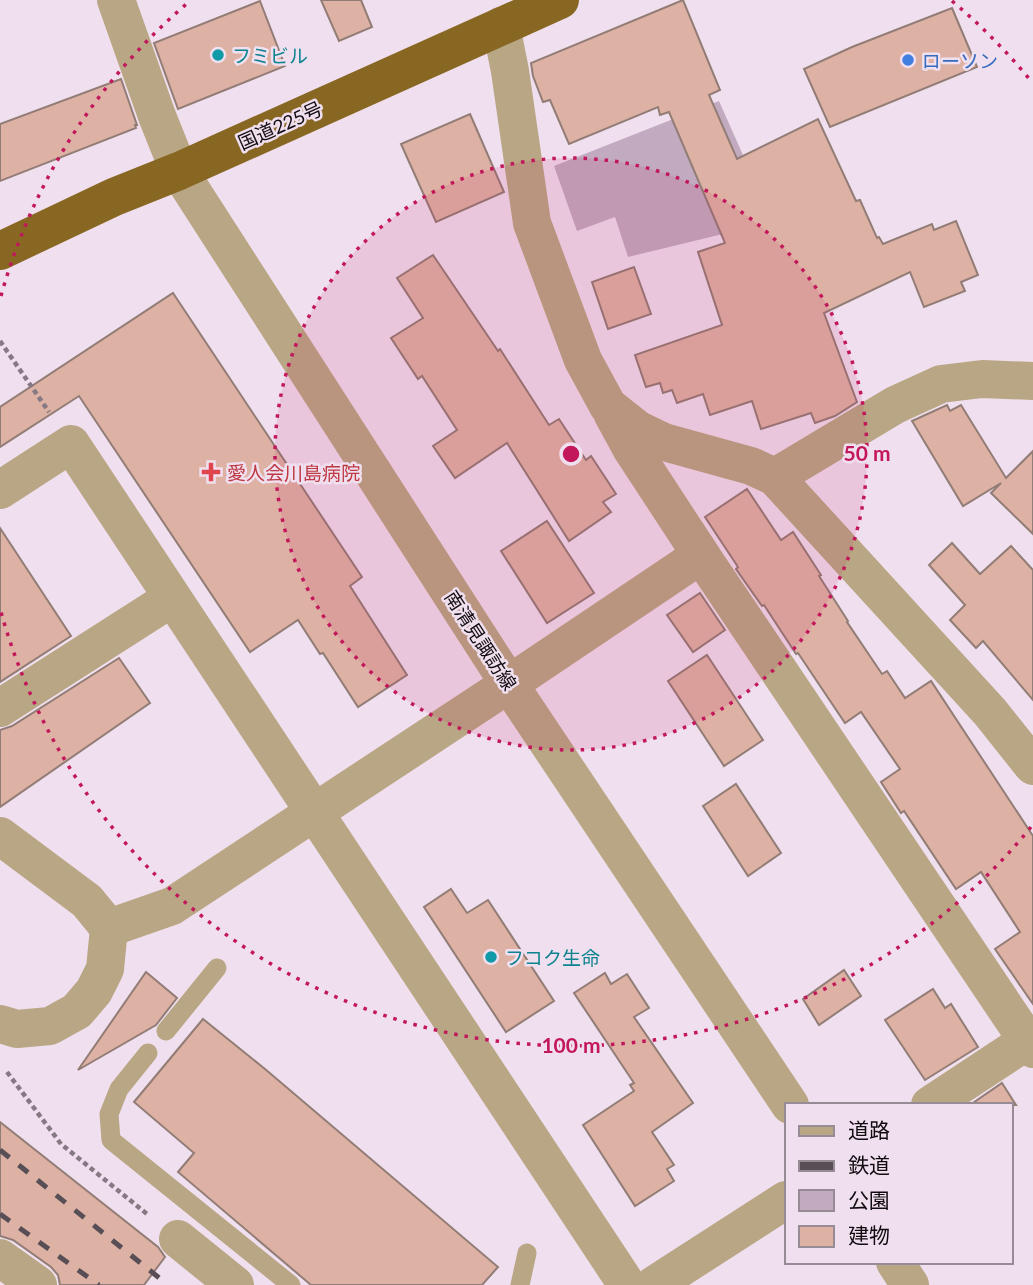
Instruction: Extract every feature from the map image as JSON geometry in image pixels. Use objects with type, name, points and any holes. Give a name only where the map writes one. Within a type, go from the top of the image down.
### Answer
[{"type":"highway","name":"国道225号","points":[[0,251],[114,197],[179,171],[560,0]]},
{"type":"street","name":"南清見諏訪線","points":[[117,0],[179,171],[509,684],[789,1103]]},
{"type":"street","points":[[501,26],[532,223],[583,360],[631,448],[701,555],[1031,1042],[933,1103]]},
{"type":"street","points":[[775,477],[895,405],[942,384],[982,379],[1033,381]]},
{"type":"street","points":[[608,406],[637,429],[664,442],[751,466],[775,477],[990,712],[1033,766]]},
{"type":"street","points":[[0,490],[71,444],[627,1285]]},
{"type":"street","points":[[109,928],[172,906],[701,555]]},
{"type":"street","points":[[0,708],[172,598]]},
{"type":"street","points":[[0,836],[87,901],[109,928],[105,969],[94,991],[77,1011],[50,1026],[17,1029],[0,1024]]},
{"type":"street","points":[[654,1285],[785,1201]]},
{"type":"street","points":[[178,1239],[235,1285]]},
{"type":"street","points":[[896,1264],[910,1285]]},
{"type":"lane","points":[[166,1031],[217,968]]},
{"type":"lane","points":[[148,1053],[119,1089],[109,1114],[111,1140],[291,1285]]},
{"type":"lane","points":[[520,1285],[527,1253]]},
{"type":"path","points":[[0,341],[71,444]]},
{"type":"green space","points":[[719,101],[767,209],[731,232],[628,257],[615,217],[577,231],[554,166]]},
{"type":"building","points":[[321,0],[361,0],[372,27],[339,41]]},
{"type":"building","points":[[683,0],[720,90],[709,95],[737,159],[818,119],[856,201],[860,200],[877,238],[879,237],[883,244],[932,224],[934,230],[956,221],[978,275],[961,282],[965,291],[924,307],[910,272],[824,313],[857,402],[835,416],[815,423],[811,413],[761,429],[752,401],[710,415],[703,394],[677,403],[672,390],[663,393],[660,383],[646,387],[635,355],[722,325],[698,252],[725,243],[669,112],[660,115],[658,107],[569,144],[550,100],[543,102],[533,76],[531,63]]},
{"type":"building","name":"フミビル","points":[[260,1],[285,66],[178,109],[154,43]]},
{"type":"building","name":"ローソン","points":[[952,8],[977,67],[830,127],[804,69]]},
{"type":"building","points":[[121,79],[136,128],[0,181],[0,124]]},
{"type":"building","points":[[470,114],[504,192],[436,222],[401,144]]},
{"type":"building","points":[[433,255],[498,351],[500,349],[549,425],[559,419],[586,460],[591,456],[616,494],[603,502],[611,512],[569,541],[507,443],[455,478],[433,446],[457,430],[422,376],[418,379],[391,338],[423,318],[397,278]]},
{"type":"building","points":[[634,267],[651,314],[608,329],[592,282]]},
{"type":"building","name":"愛人会川島病院","points":[[173,293],[362,577],[350,586],[407,675],[358,707],[298,620],[250,652],[79,396],[0,447],[0,407]]},
{"type":"building","points":[[947,405],[950,411],[961,405],[1006,478],[1033,451],[1033,534],[991,493],[1001,483],[963,506],[912,421]]},
{"type":"building","points":[[747,489],[781,540],[793,532],[882,674],[887,671],[905,698],[931,681],[1033,836],[1033,1004],[995,949],[1020,932],[981,872],[956,889],[904,811],[901,813],[881,782],[900,769],[861,712],[845,723],[736,569],[738,567],[705,517]]},
{"type":"building","points":[[547,521],[594,593],[547,623],[501,551]]},
{"type":"building","points":[[0,528],[71,636],[0,682]]},
{"type":"building","points":[[952,543],[980,574],[1011,546],[1033,570],[1033,700],[983,641],[976,648],[950,620],[965,605],[929,565]]},
{"type":"building","points":[[700,593],[725,630],[693,652],[667,615]]},
{"type":"building","points":[[707,655],[763,740],[724,766],[668,681]]},
{"type":"building","points":[[119,658],[150,703],[0,807],[0,730],[12,726]]},
{"type":"building","points":[[736,784],[781,853],[748,876],[703,806]]},
{"type":"building","name":"フコク生命","points":[[451,889],[467,913],[488,900],[554,1001],[506,1032],[424,907]]},
{"type":"building","points":[[844,970],[861,996],[819,1025],[803,999]]},
{"type":"building","points":[[146,972],[177,998],[156,1025],[78,1070]]},
{"type":"building","points":[[605,973],[611,984],[627,974],[649,1008],[634,1017],[693,1103],[652,1132],[674,1165],[667,1169],[674,1181],[635,1206],[583,1125],[634,1091],[630,1085],[634,1083],[574,993]]},
{"type":"building","points":[[933,989],[945,1008],[951,1004],[978,1047],[925,1080],[885,1020]]},
{"type":"building","points":[[203,1019],[498,1267],[482,1285],[311,1285],[178,1172],[194,1153],[134,1102]]},
{"type":"building","points":[[1002,1083],[1016,1105],[1012,1103],[973,1103]]},
{"type":"building","points":[[0,1122],[158,1247],[165,1257],[144,1285],[60,1285],[58,1275],[51,1267],[13,1240],[0,1236]]},
{"type":"railway","points":[[0,1150],[168,1285]]},
{"type":"railway","points":[[0,1214],[99,1285]]},
{"type":"place","name":"フミビル","points":[[218,55]]},
{"type":"place","name":"ローソン","points":[[908,60]]},
{"type":"place","name":"愛人会川島病院","points":[[211,472]]},
{"type":"place","name":"フコク生命","points":[[491,957]]}]
